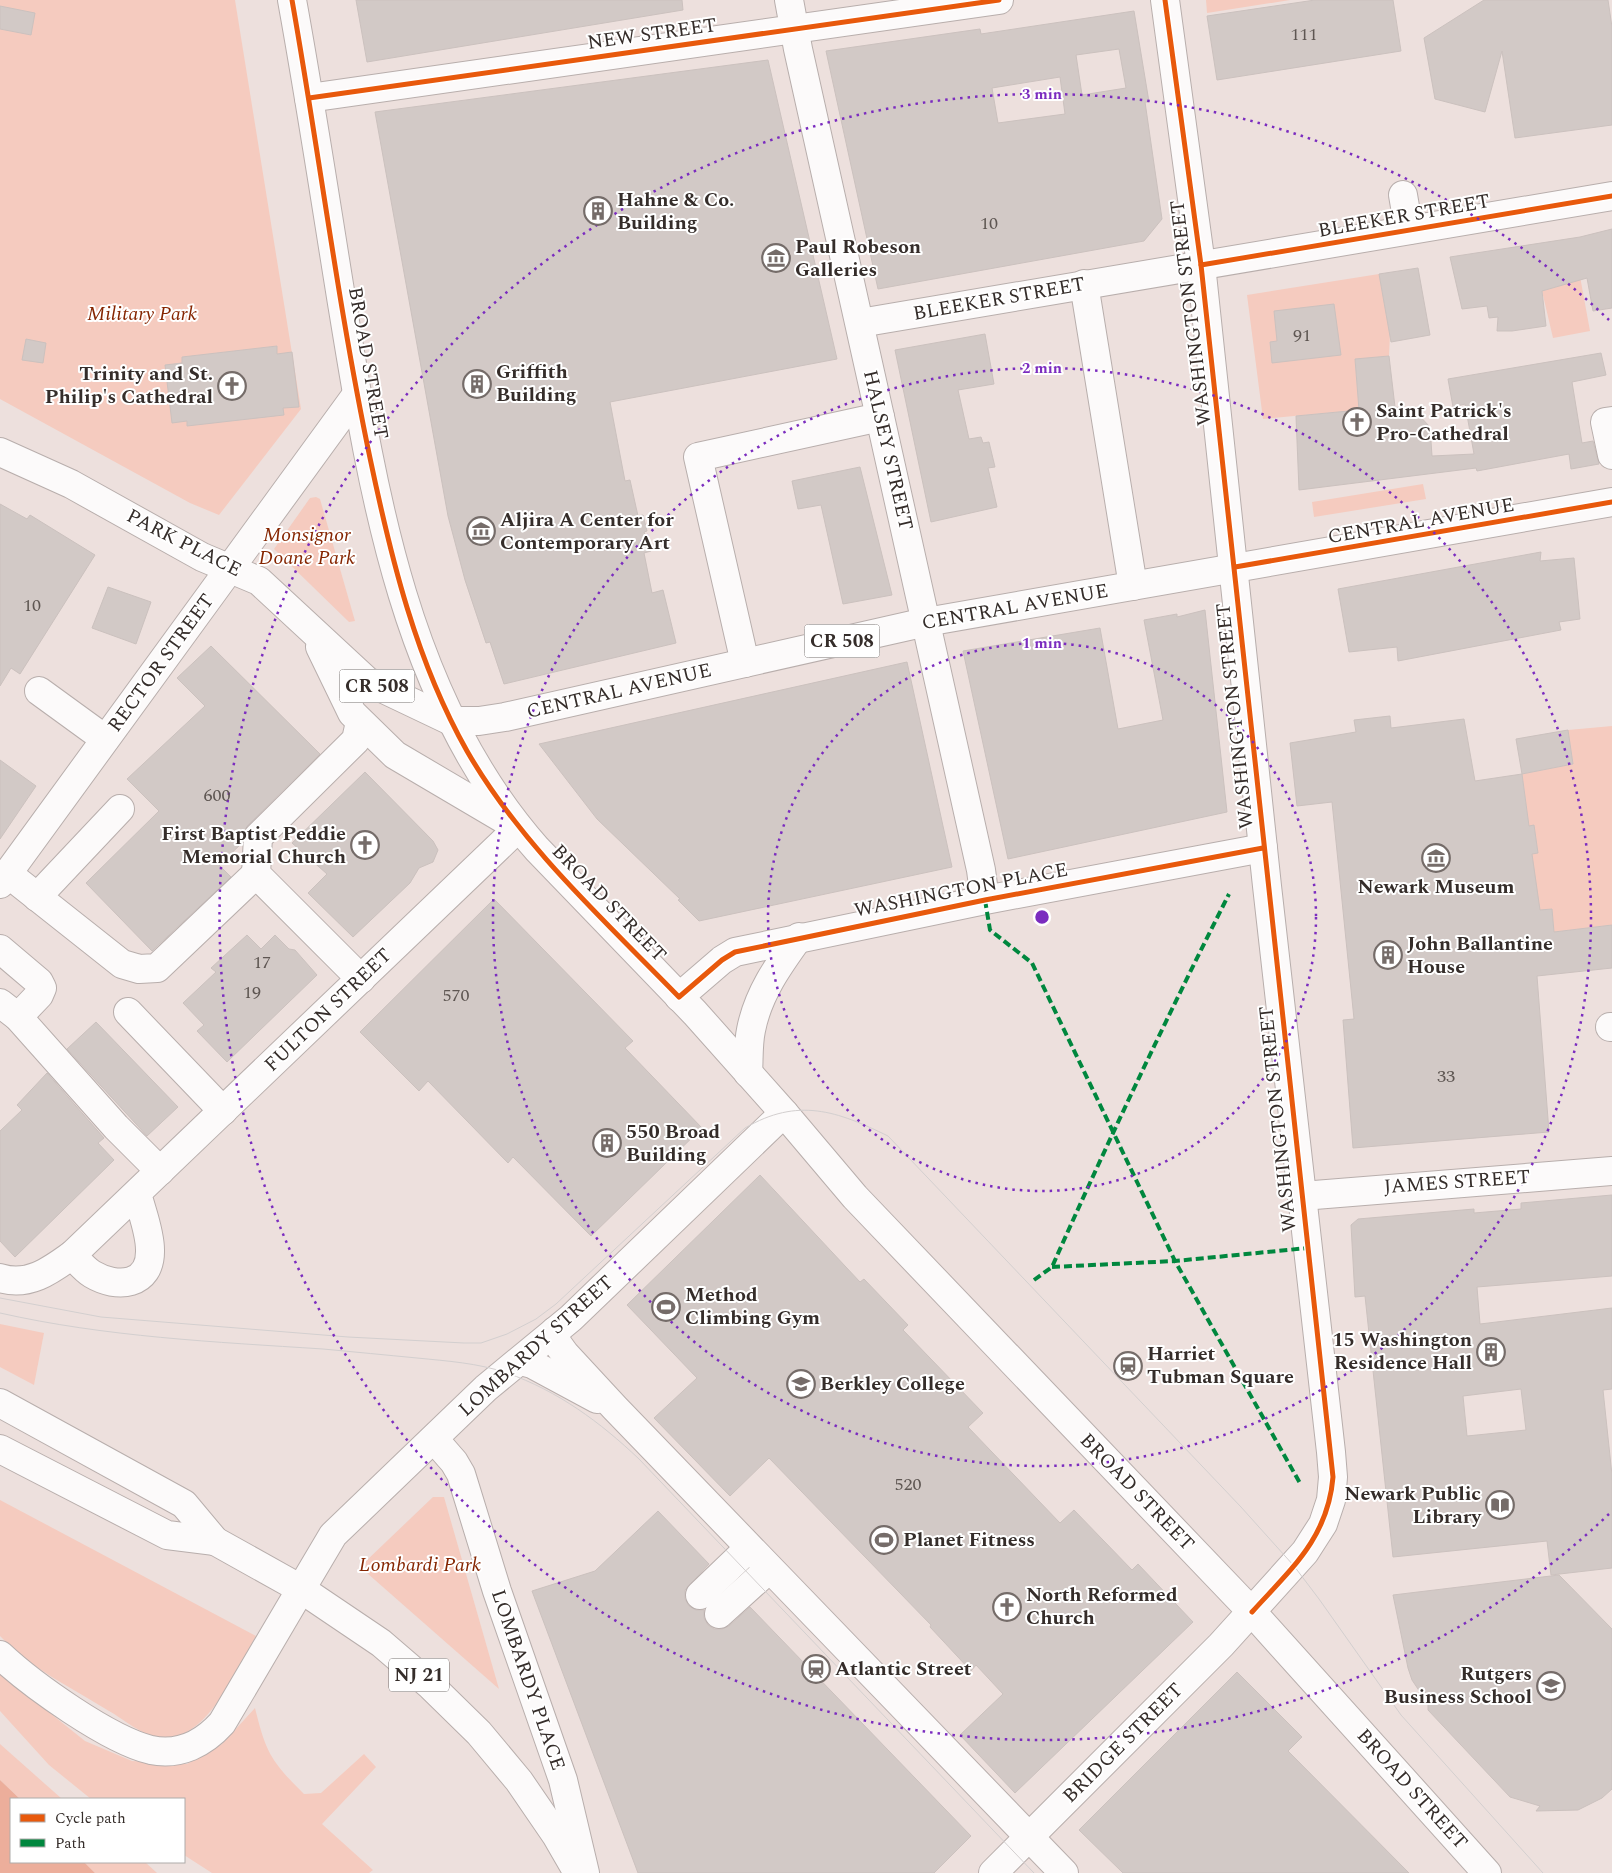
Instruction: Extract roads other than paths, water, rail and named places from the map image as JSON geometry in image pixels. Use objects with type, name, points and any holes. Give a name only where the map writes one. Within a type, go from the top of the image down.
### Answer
[{"type":"main road","name":"BROAD STREET","points":[[292,0],[357,394],[396,566],[421,648],[451,721],[488,785],[518,828],[679,997],[784,1113],[855,1198],[1252,1612],[1487,1873]]},
{"type":"main road","name":"HALSEY STREET","points":[[789,0],[794,30],[979,860],[985,900]]},
{"type":"main road","name":"NEW STREET","points":[[309,98],[999,0]]},
{"type":"main road","name":"WASHINGTON STREET","points":[[1165,0],[1201,265],[1235,568],[1263,848],[1331,1452],[1331,1500],[1323,1524],[1312,1543],[1252,1612]]},
{"type":"main road","points":[[1403,196],[1409,230]]},
{"type":"main road","name":"BLEEKER STREET","points":[[860,323],[1612,196]]},
{"type":"main road","points":[[1084,284],[1133,586]]},
{"type":"main road","name":"RECTOR STREET","points":[[4,878],[357,394]]},
{"type":"main road","points":[[745,663],[698,457],[880,417]]},
{"type":"main road","points":[[1612,421],[1606,422],[1612,455]]},
{"type":"main road","name":"PARK PLACE","points":[[0,452],[71,484],[202,557],[259,581],[314,634],[367,681],[451,721]]},
{"type":"main road","name":"CENTRAL AVENUE","points":[[451,721],[479,721],[505,717],[926,622],[1612,502]]},
{"type":"main road","points":[[314,634],[352,714],[360,722],[395,755],[518,828]]},
{"type":"main road","points":[[39,691],[105,739]]},
{"type":"main road","points":[[4,878],[38,897],[122,964],[139,969],[157,968],[256,874],[258,837],[356,740],[360,722]]},
{"type":"main road","points":[[38,897],[120,809]]},
{"type":"main road","name":"FULTON STREET","points":[[0,1278],[26,1280],[45,1274],[72,1255],[518,828]]},
{"type":"main road","name":"WASHINGTON PLACE","points":[[679,997],[722,960],[735,952],[985,900],[1263,848]]},
{"type":"main road","points":[[256,874],[361,979]]},
{"type":"main road","points":[[748,1073],[751,1030],[761,996],[772,974],[799,938]]},
{"type":"main road","points":[[0,949],[39,982],[42,988],[39,995],[9,1010],[116,1127],[160,1171]]},
{"type":"main road","points":[[128,1012],[223,1110]]},
{"type":"main road","name":"LOMBARDY STREET","points":[[0,1655],[16,1670],[68,1706],[127,1741],[152,1750],[175,1750],[190,1747],[212,1734],[222,1722],[333,1535],[486,1388],[555,1331],[784,1113]]},
{"type":"main road","name":"JAMES STREET","points":[[1302,1196],[1612,1171]]},
{"type":"main road","points":[[72,1255],[89,1273],[116,1284],[129,1283],[142,1276],[148,1264],[150,1248],[137,1193]]},
{"type":"main road","points":[[555,1331],[557,1343],[565,1354],[614,1408],[1028,1838],[1064,1873]]},
{"type":"main road","points":[[520,1360],[548,1372],[614,1408]]},
{"type":"main road","name":"NJ 21","points":[[0,1403],[184,1504],[216,1541],[301,1589],[381,1644],[431,1686],[479,1733],[519,1781],[556,1835],[578,1873]]},
{"type":"main road","name":"LOMBARDY PLACE","points":[[434,1439],[454,1462],[461,1474],[496,1591],[564,1780],[585,1873]]},
{"type":"main road","name":"NJ 21","points":[[0,1449],[167,1535],[216,1541]]},
{"type":"main road","points":[[700,1595],[749,1548]]},
{"type":"main road","points":[[719,1614],[769,1569]]},
{"type":"main road","name":"BRIDGE STREET","points":[[993,1873],[1252,1612]]},
{"type":"tram line","points":[[0,1298],[101,1317],[348,1337],[481,1343],[507,1334],[536,1319],[556,1304],[745,1128],[764,1118],[800,1110],[834,1114],[852,1120],[888,1136],[1241,1507],[1294,1566],[1401,1715],[1543,1873]]},
{"type":"tram line","points":[[0,1313],[80,1328],[120,1333],[201,1341],[323,1349],[462,1363],[507,1373],[526,1380],[561,1398],[594,1420],[639,1459],[1034,1873]]},
{"type":"place","name":"Hahne & Co. Building","points":[[598,211]]},
{"type":"place","name":"Paul Robeson Galleries","points":[[776,258]]},
{"type":"place","name":"Griffith Building","points":[[477,384]]},
{"type":"place","name":"Trinity and St. Philip's Cathedral","points":[[232,386]]},
{"type":"place","name":"Saint Patrick's Pro-Cathedral","points":[[1357,422]]},
{"type":"place","name":"Aljira A Center for Contemporary Art","points":[[481,531]]},
{"type":"place","name":"First Baptist Peddie Memorial Church","points":[[365,845]]},
{"type":"place","name":"Newark Museum","points":[[1436,858]]},
{"type":"place","name":"John Ballantine House","points":[[1388,955]]},
{"type":"place","name":"550 Broad Building","points":[[607,1143]]},
{"type":"place","name":"Method Climbing Gym","points":[[666,1307]]},
{"type":"place","name":"15 Washington Residence Hall","points":[[1491,1352]]},
{"type":"place","name":"Harriet Tubman Square","points":[[1128,1366]]},
{"type":"place","name":"Berkley College","points":[[801,1384]]},
{"type":"place","name":"Newark Public Library","points":[[1500,1505]]},
{"type":"place","name":"Planet Fitness","points":[[884,1540]]},
{"type":"place","name":"North Reformed Church","points":[[1007,1607]]},
{"type":"place","name":"Atlantic Street","points":[[816,1669]]},
{"type":"place","name":"Rutgers Business School","points":[[1551,1686]]},
{"type":"park label","name":"Military Park","points":[[142,314]]},
{"type":"park label","name":"Monsignor Doane Park","points":[[307,546]]},
{"type":"park label","name":"Lombardi Park","points":[[420,1565]]}]
